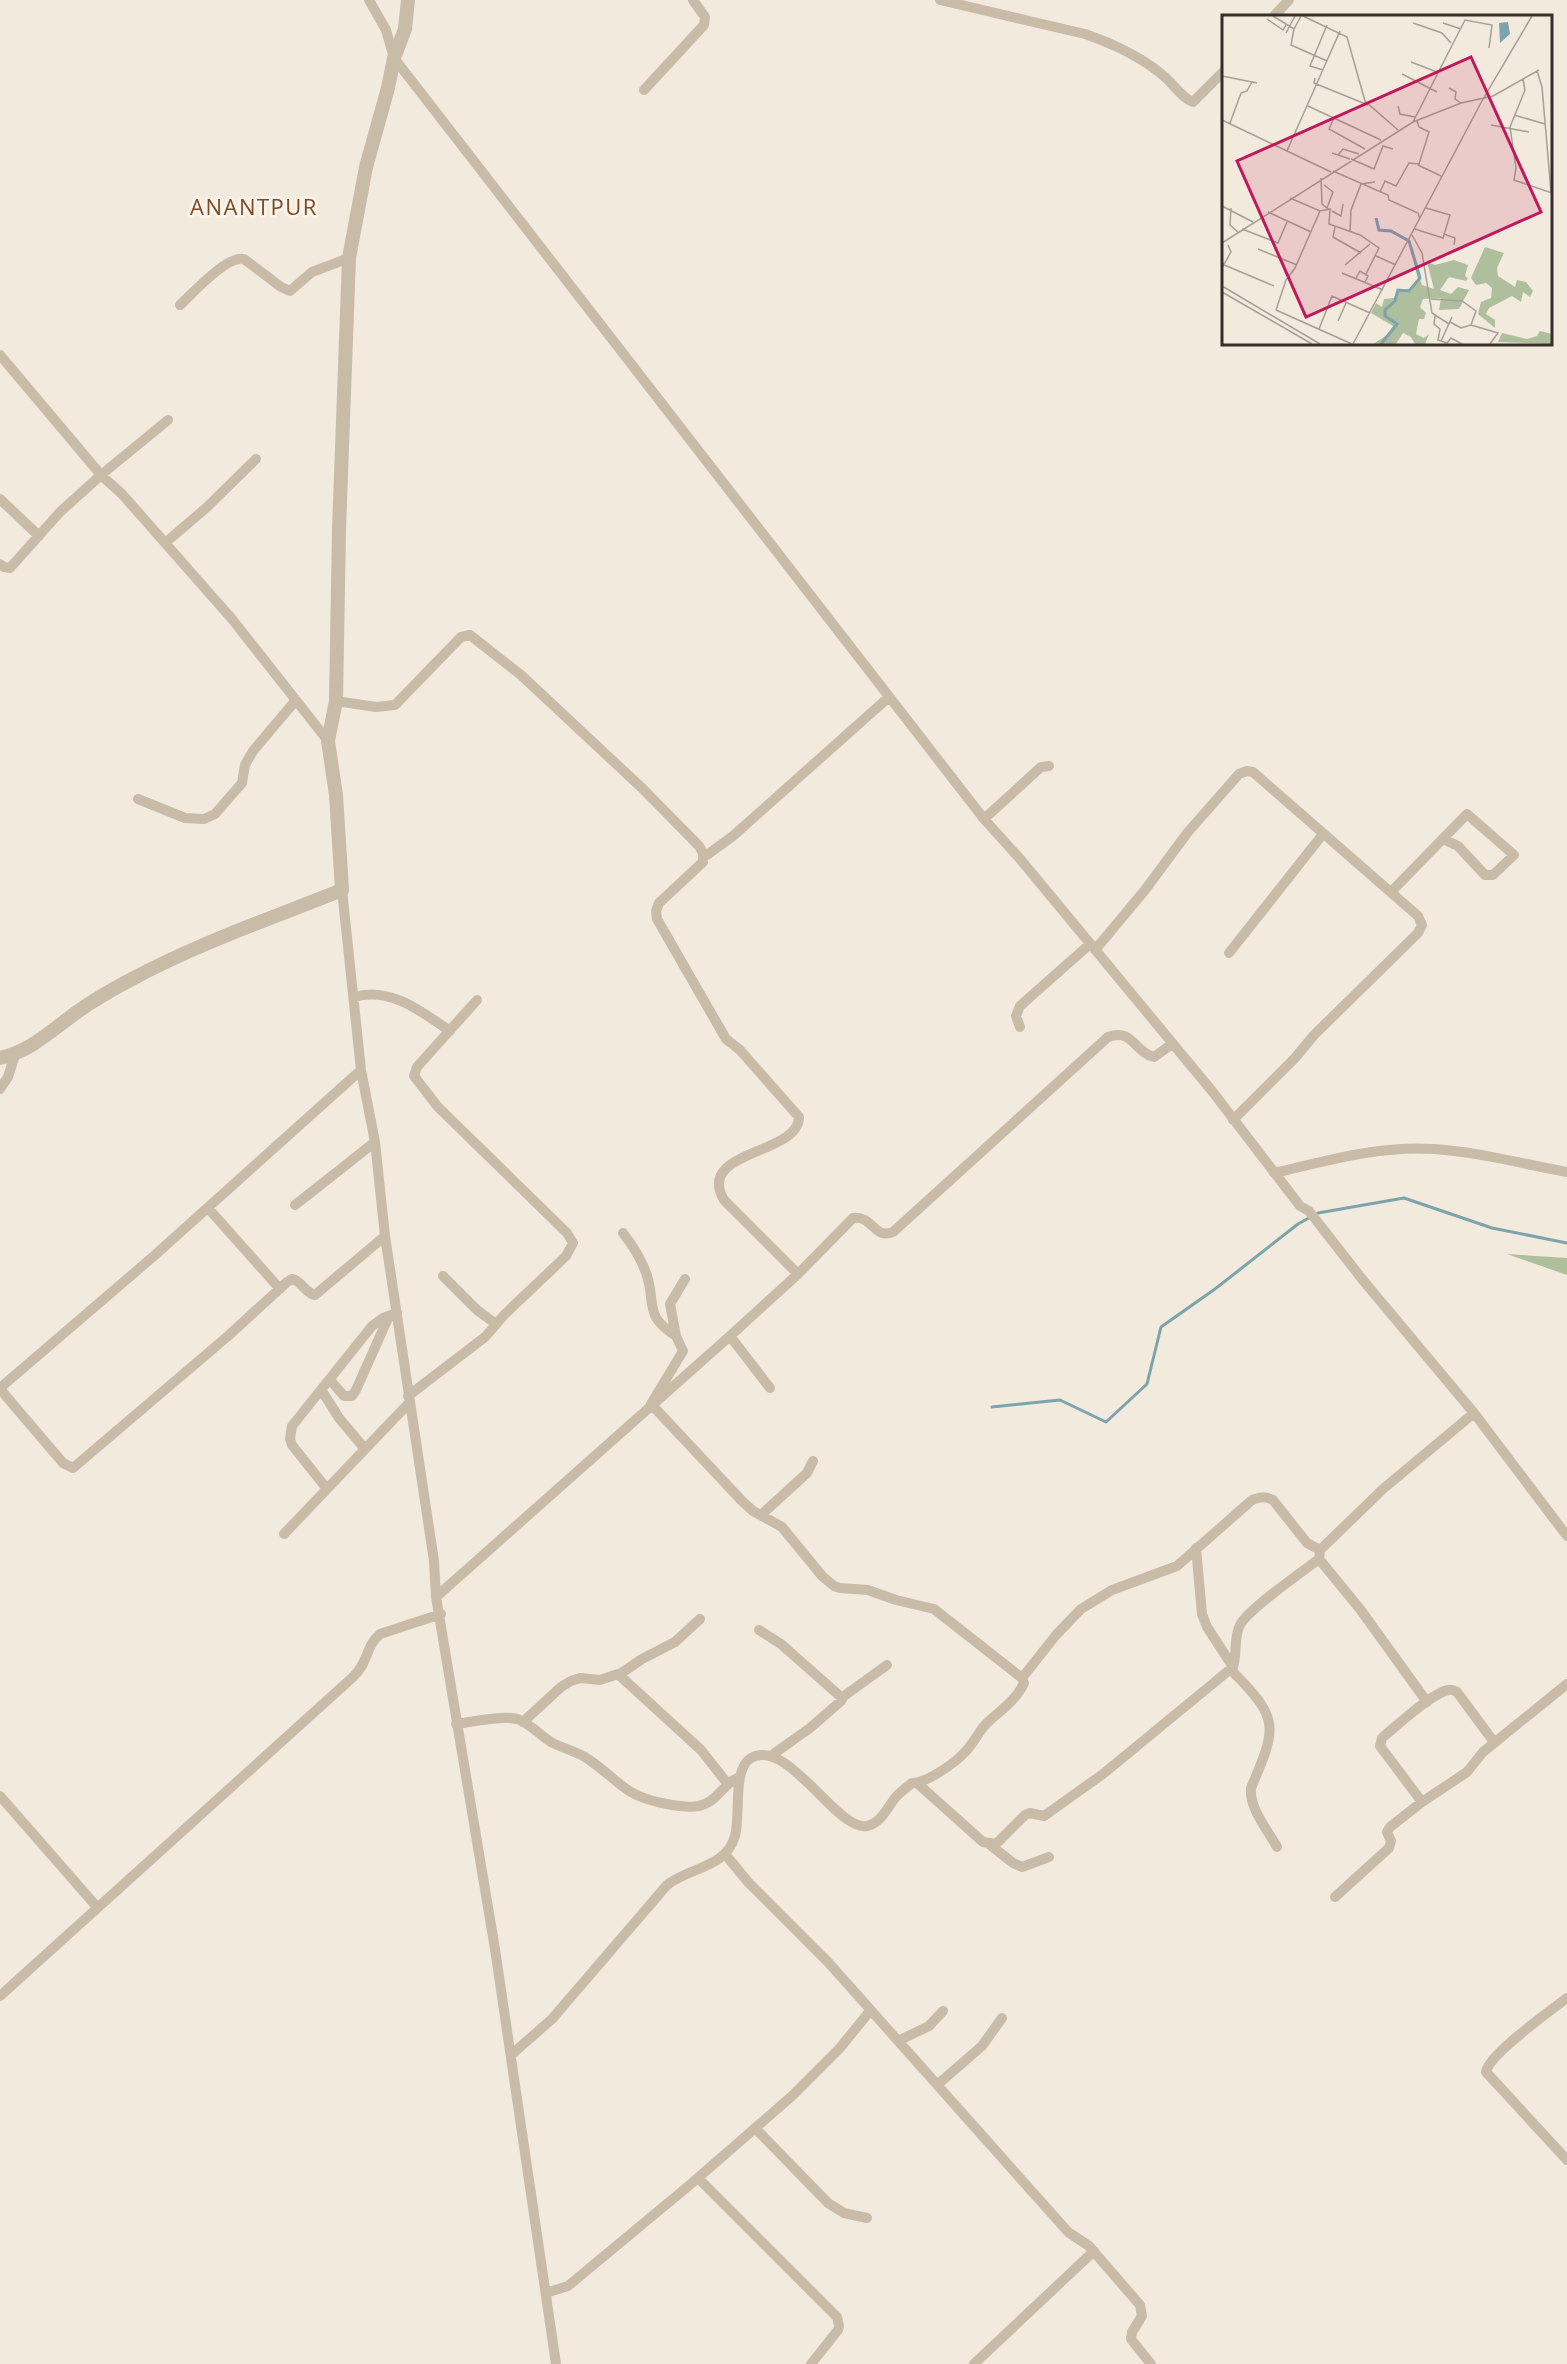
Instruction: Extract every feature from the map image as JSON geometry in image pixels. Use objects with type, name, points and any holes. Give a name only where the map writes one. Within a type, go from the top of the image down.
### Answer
[{"type":"street","points":[[369,0],[386,30],[394,58],[984,819],[1021,860],[1212,1091],[1300,1206],[1310,1211],[1362,1279],[1474,1413],[1567,1536]]},
{"type":"street","points":[[408,0],[405,29],[394,58],[366,167],[349,258],[339,529],[336,701],[328,741],[336,795],[342,890],[361,1070],[375,1142],[393,1315],[409,1400],[434,1561],[436,1598],[441,1614],[456,1724],[511,2055],[556,2364]]},
{"type":"street","points":[[644,90],[704,25],[705,17],[693,0]]},
{"type":"street","points":[[940,0],[1085,34],[1105,41],[1143,61],[1193,102],[1222,73]]},
{"type":"street","points":[[1275,15],[1289,0]]},
{"type":"street","points":[[180,305],[224,265],[237,258],[244,259],[290,291],[312,272],[349,258]]},
{"type":"street","points":[[0,355],[100,475],[122,494],[232,620],[328,741]]},
{"type":"street","points":[[0,564],[10,568],[60,512],[100,475],[168,420]]},
{"type":"street","points":[[165,543],[206,508],[256,459]]},
{"type":"street","points":[[0,499],[39,536]]},
{"type":"street","points":[[336,701],[376,707],[395,705],[461,637],[470,635],[521,675],[637,783],[699,846],[704,857]]},
{"type":"street","points":[[798,1274],[724,1200],[719,1191],[719,1182],[721,1175],[733,1163],[791,1136],[799,1124],[800,1117],[740,1050],[726,1039],[657,919],[656,911],[659,903],[697,868],[704,857],[733,836],[890,697]]},
{"type":"street","points":[[138,799],[185,818],[204,819],[215,814],[242,783],[245,765],[253,751],[296,700]]},
{"type":"street","points":[[984,819],[1041,767],[1049,766]]},
{"type":"street","points":[[1020,1027],[1016,1016],[1020,1006],[1093,947],[1145,890],[1188,832],[1243,771],[1253,772],[1418,916],[1422,925],[1418,933],[1314,1035],[1233,1120]]},
{"type":"street","points":[[1391,892],[1467,814],[1514,855],[1493,875],[1485,875],[1458,846],[1443,839]]},
{"type":"street","points":[[1229,953],[1323,834]]},
{"type":"street","points":[[0,1058],[15,1055],[32,1046],[106,993],[134,977],[342,890]]},
{"type":"street","points":[[354,997],[376,994],[400,1001],[450,1031]]},
{"type":"street","points":[[284,1534],[409,1400],[485,1337],[566,1256],[573,1244],[567,1233],[455,1124],[414,1076],[417,1067],[477,1000]]},
{"type":"street","points":[[436,1598],[730,1336],[798,1274],[853,1218],[861,1217],[867,1220],[886,1235],[893,1232],[1108,1037],[1123,1035],[1130,1038],[1148,1056],[1154,1057],[1172,1044]]},
{"type":"street","points":[[0,1089],[8,1077],[15,1055]]},
{"type":"street","points":[[361,1070],[208,1208],[0,1388],[63,1463],[74,1468],[292,1279],[300,1282],[311,1294],[315,1295],[385,1236]]},
{"type":"street","points":[[295,1204],[375,1142]]},
{"type":"street","points":[[1274,1173],[1359,1154],[1405,1148],[1460,1152],[1567,1172]]},
{"type":"street","points":[[208,1208],[280,1289]]},
{"type":"street","points":[[623,1233],[636,1249],[644,1267],[653,1313],[659,1324],[676,1336]]},
{"type":"street","points":[[443,1276],[481,1314],[496,1324]]},
{"type":"street","points":[[651,1404],[683,1351],[676,1336],[670,1304],[685,1279]]},
{"type":"street","points":[[327,1489],[290,1439],[292,1426],[372,1326],[377,1321],[393,1315]]},
{"type":"street","points":[[330,1380],[344,1396],[352,1396],[393,1315]]},
{"type":"street","points":[[730,1336],[770,1388]]},
{"type":"street","points":[[321,1391],[339,1418],[365,1449]]},
{"type":"street","points":[[651,1404],[742,1502],[782,1527],[822,1576],[834,1586],[868,1590],[896,1600],[934,1609],[1022,1678],[1024,1683],[1021,1690],[984,1727],[967,1750],[938,1772],[917,1783],[912,1783],[897,1796],[880,1819],[872,1824],[861,1827],[850,1822],[818,1791],[772,1755]]},
{"type":"street","points":[[989,1844],[996,1844],[1025,1815],[1030,1813],[1044,1816],[1103,1774],[1232,1669],[1241,1623],[1319,1554],[1383,1489],[1474,1413]]},
{"type":"street","points":[[761,1515],[807,1473],[813,1461]]},
{"type":"street","points":[[1022,1678],[1081,1608],[1112,1590],[1177,1566],[1252,1500],[1266,1496],[1273,1500],[1307,1543],[1319,1554],[1427,1702]]},
{"type":"street","points":[[1196,1548],[1202,1614],[1207,1627],[1232,1669],[1256,1694],[1269,1724],[1270,1737],[1267,1749],[1251,1788],[1251,1794],[1252,1803],[1277,1847]]},
{"type":"street","points":[[0,1996],[353,1677],[361,1669],[374,1640],[380,1634],[441,1614]]},
{"type":"street","points":[[523,1722],[561,1687],[571,1681],[580,1678],[600,1680],[620,1674],[647,1656],[675,1642],[700,1619]]},
{"type":"street","points":[[759,1630],[782,1644],[841,1697],[844,1696]]},
{"type":"street","points":[[511,2055],[552,2019],[667,1885],[684,1874],[712,1863],[725,1854],[731,1846],[737,1826],[739,1777],[746,1762],[751,1758],[772,1755],[810,1728],[844,1696],[887,1665]]},
{"type":"street","points":[[620,1674],[701,1750],[727,1783]]},
{"type":"street","points":[[1335,1897],[1389,1848],[1391,1841],[1386,1834],[1390,1827],[1467,1772],[1478,1757],[1494,1742],[1567,1684]]},
{"type":"street","points":[[1422,1802],[1379,1743],[1382,1738],[1427,1702],[1449,1689],[1457,1692],[1494,1742]]},
{"type":"street","points":[[456,1724],[508,1718],[523,1722],[551,1742],[590,1760],[620,1786],[640,1798],[675,1805],[697,1806],[715,1798],[727,1783],[739,1777]]},
{"type":"street","points":[[917,1783],[977,1837],[1013,1863],[1022,1868],[1049,1857]]},
{"type":"street","points":[[0,1796],[97,1907]]},
{"type":"street","points":[[725,1854],[748,1882],[828,1962],[1068,2232],[1094,2251],[1142,2308],[1142,2316],[1132,2332],[1131,2339],[1151,2364]]},
{"type":"street","points":[[1567,1998],[1490,2062],[1486,2072],[1567,2160]]},
{"type":"street","points":[[546,2293],[568,2286],[698,2178],[814,2075],[870,2011]]},
{"type":"street","points":[[898,2042],[929,2026],[943,2011]]},
{"type":"street","points":[[938,2085],[982,2046],[1002,2018]]},
{"type":"street","points":[[755,2128],[828,2203],[844,2213],[867,2218]]},
{"type":"street","points":[[698,2178],[837,2317],[838,2330],[811,2364]]},
{"type":"street","points":[[974,2364],[1094,2251]]},
{"type":"green space","points":[[1507,1254],[1567,1258],[1567,1275]]},
{"type":"waterway","points":[[992,1407],[1060,1400],[1106,1422],[1147,1384],[1161,1327],[1215,1289],[1298,1224],[1318,1213],[1404,1198],[1492,1228],[1567,1243]]},
{"type":"district","name":"ANANTPUR","points":[[254,206]]}]
